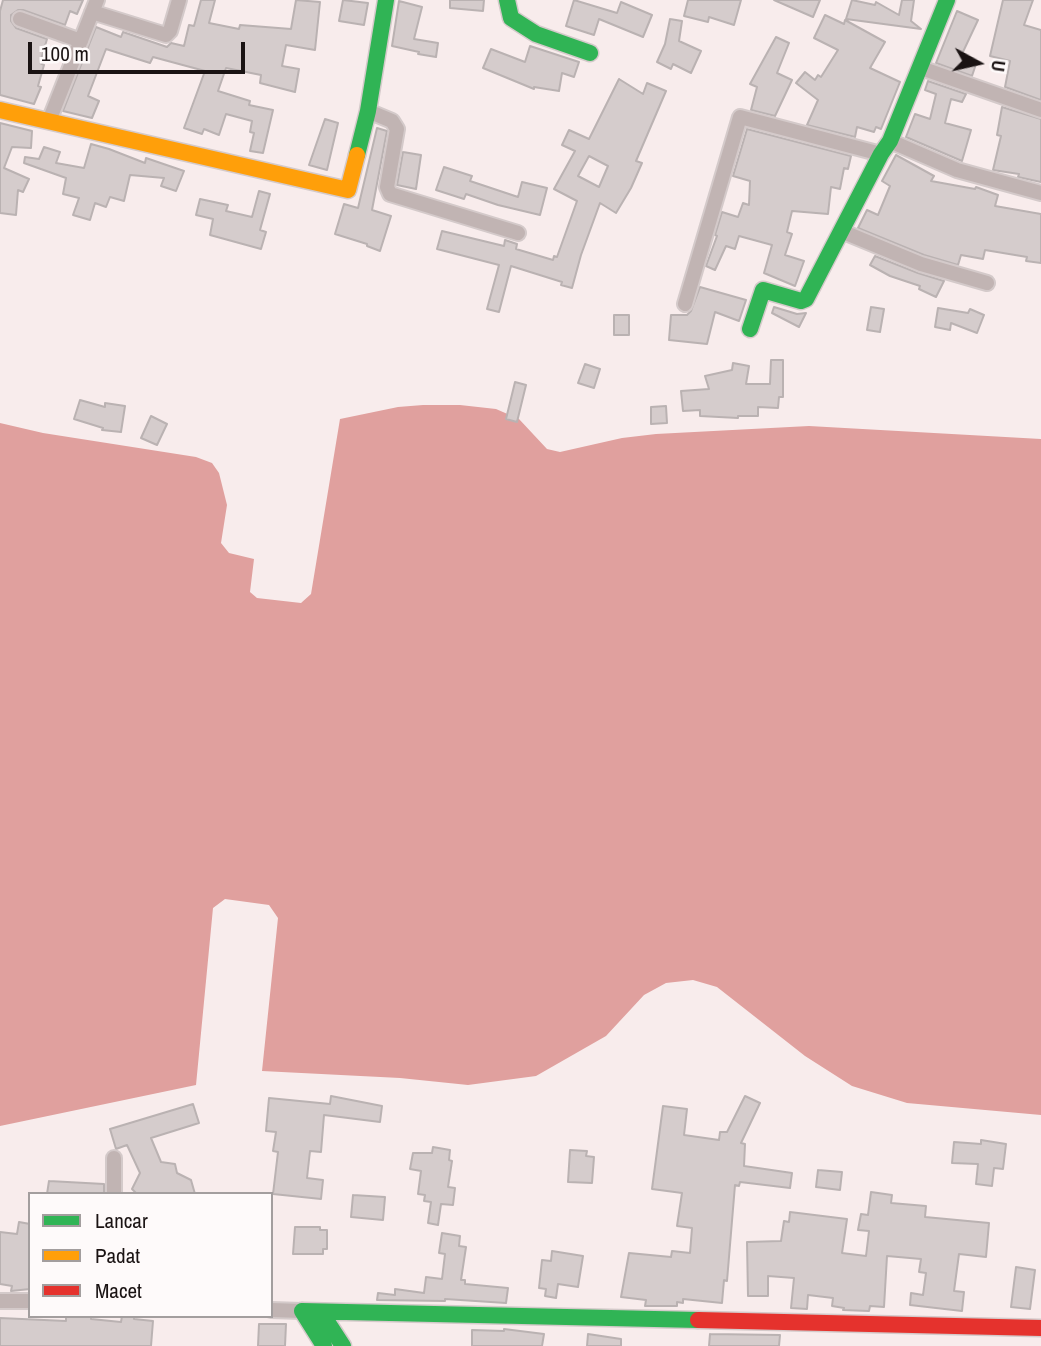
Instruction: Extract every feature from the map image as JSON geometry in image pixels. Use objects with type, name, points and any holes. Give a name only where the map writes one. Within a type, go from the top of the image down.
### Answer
[{"type":"street","points":[[49,121],[94,6],[166,35],[170,31],[179,0]]},
{"type":"street","points":[[0,110],[348,190],[368,111],[386,0]]},
{"type":"street","points":[[507,0],[511,18],[536,34],[590,53]]},
{"type":"street","points":[[750,329],[763,290],[801,301],[806,299],[886,147],[947,0]]},
{"type":"street","points":[[20,19],[81,41]]},
{"type":"street","points":[[921,68],[1041,110]]},
{"type":"street","points":[[368,111],[392,121],[397,129],[387,187],[390,194],[518,233]]},
{"type":"street","points":[[685,304],[740,117],[886,147],[1041,193]]},
{"type":"street","points":[[841,231],[921,264],[987,283]]},
{"type":"street","points":[[114,1158],[114,1192]]},
{"type":"street","points":[[0,1301],[28,1301]]},
{"type":"street","points":[[273,1310],[1041,1328]]},
{"type":"street","points":[[302,1311],[324,1346]]},
{"type":"street","points":[[321,1312],[343,1346]]},
{"type":"shaded area","points":[[423,405],[496,409],[519,419],[547,449],[560,452],[622,438],[656,434],[809,426],[1041,439],[1041,1115],[907,1103],[852,1086],[805,1056],[717,987],[693,980],[666,983],[644,995],[606,1036],[536,1076],[468,1085],[400,1078],[262,1071],[278,918],[269,905],[225,899],[213,908],[196,1085],[0,1126],[0,423],[43,433],[196,457],[212,463],[219,473],[227,505],[221,543],[229,553],[254,559],[250,592],[257,598],[301,603],[311,594],[340,419],[398,407]]},
{"type":"building","points":[[3,0],[83,0],[77,14],[70,11],[65,25],[23,10],[11,15],[11,21],[16,28],[47,39],[40,63],[44,65],[38,86],[41,87],[34,104],[0,95],[0,11]]},
{"type":"building","points":[[201,0],[215,0],[209,23],[239,29],[240,25],[291,29],[296,0],[320,2],[315,50],[286,45],[282,66],[299,69],[295,92],[260,83],[261,75],[226,68],[218,91],[250,101],[249,105],[273,110],[263,153],[250,151],[254,133],[250,132],[252,121],[226,114],[219,135],[204,129],[202,134],[184,128],[205,71],[153,57],[150,63],[106,49],[88,96],[99,101],[92,118],[63,111],[96,27],[121,37],[123,32],[167,47],[171,43],[184,46],[189,25],[194,26]]},
{"type":"building","points":[[343,0],[368,3],[364,25],[339,21]]},
{"type":"building","points":[[450,0],[484,0],[483,11],[450,8]]},
{"type":"building","points":[[574,0],[617,13],[621,2],[652,15],[643,37],[599,19],[594,35],[566,26]]},
{"type":"building","points":[[688,0],[741,0],[734,25],[709,17],[708,22],[684,16]]},
{"type":"building","points":[[774,0],[820,0],[813,17]]},
{"type":"building","points":[[852,0],[875,5],[876,2],[899,15],[902,0],[914,0],[911,21],[921,29],[846,19]]},
{"type":"building","points":[[1003,0],[1033,0],[1024,25],[1041,30],[1041,100],[1005,87],[1010,61],[990,56]]},
{"type":"building","points":[[399,1],[422,7],[414,39],[438,43],[436,57],[392,46]]},
{"type":"building","points":[[957,11],[978,20],[962,54],[967,56],[966,60],[976,64],[972,76],[936,63]]},
{"type":"building","points":[[825,15],[844,24],[845,20],[885,42],[870,68],[900,82],[881,129],[876,127],[874,132],[857,127],[855,137],[807,125],[818,100],[796,83],[805,72],[815,80],[818,75],[821,77],[838,50],[814,38]]},
{"type":"building","points":[[670,19],[682,21],[679,41],[701,51],[691,73],[673,64],[671,69],[657,62],[665,44]]},
{"type":"building","points":[[776,37],[789,43],[777,73],[792,80],[775,116],[751,110],[757,87],[750,84]]},
{"type":"building","points":[[530,46],[579,62],[574,77],[562,73],[559,91],[534,89],[483,68],[491,49],[525,62]]},
{"type":"building","points":[[619,79],[643,94],[647,83],[666,91],[636,161],[642,163],[631,188],[616,213],[600,203],[572,288],[561,285],[562,282],[511,266],[499,312],[487,309],[499,265],[437,249],[442,231],[504,246],[505,240],[517,244],[516,249],[553,260],[554,256],[557,257],[577,201],[554,189],[575,151],[562,145],[569,130],[589,139]],"holes":[[[589,156],[608,166],[599,187],[578,176]]]},
{"type":"building","points":[[928,81],[966,94],[962,102],[951,99],[945,123],[971,130],[962,161],[906,137],[915,114],[930,119],[936,94],[925,90]]},
{"type":"building","points":[[1002,107],[1041,119],[1041,182],[1018,177],[1019,174],[993,170],[1001,136],[997,135]]},
{"type":"building","points":[[325,119],[338,123],[327,170],[309,165]]},
{"type":"building","points":[[0,123],[32,131],[31,148],[12,147],[4,168],[29,179],[23,192],[18,190],[16,215],[0,213]]},
{"type":"building","points":[[377,128],[387,131],[372,210],[391,216],[380,251],[335,234],[344,204],[358,208]]},
{"type":"building","points":[[747,129],[851,156],[848,169],[844,168],[840,189],[831,187],[828,214],[792,211],[787,232],[792,234],[785,255],[804,261],[795,286],[764,273],[772,245],[739,236],[735,249],[726,246],[715,270],[706,266],[722,212],[738,217],[743,203],[749,205],[750,181],[733,176]]},
{"type":"building","points":[[91,144],[145,163],[146,158],[184,171],[176,191],[161,186],[164,178],[130,175],[124,201],[110,197],[106,207],[95,203],[90,220],[73,215],[79,198],[63,194],[66,178],[24,163],[25,157],[39,159],[44,147],[60,152],[56,163],[84,168]]},
{"type":"building","points":[[403,152],[421,155],[416,189],[397,185]]},
{"type":"building","points":[[896,155],[934,176],[931,181],[975,189],[976,187],[998,195],[995,206],[1041,214],[1041,263],[1026,261],[1027,257],[985,250],[983,259],[961,255],[958,265],[924,255],[858,228],[867,210],[878,215],[890,186],[882,181]]},
{"type":"building","points":[[444,167],[472,176],[470,181],[518,197],[522,182],[547,188],[540,215],[466,194],[464,199],[436,190]]},
{"type":"building","points":[[259,191],[270,194],[260,230],[266,232],[261,249],[210,235],[213,219],[196,215],[200,199],[228,205],[226,211],[252,217]]},
{"type":"building","points":[[875,256],[944,281],[936,297],[919,289],[920,286],[890,276],[870,265]]},
{"type":"building","points":[[700,287],[746,300],[739,321],[715,312],[707,344],[669,340],[671,315],[687,315]]},
{"type":"building","points":[[774,307],[797,314],[806,313],[799,327],[772,313]]},
{"type":"building","points":[[871,307],[884,309],[880,332],[867,330]]},
{"type":"building","points":[[938,308],[968,313],[970,309],[984,315],[977,333],[951,323],[950,330],[935,327]]},
{"type":"building","points":[[614,315],[629,315],[629,335],[614,335]]},
{"type":"building","points":[[771,360],[783,360],[783,397],[779,397],[778,408],[758,407],[758,416],[738,418],[700,416],[700,410],[683,411],[681,391],[709,389],[705,376],[732,370],[733,363],[749,366],[746,384],[770,384]]},
{"type":"building","points":[[585,364],[600,369],[594,388],[578,383]]},
{"type":"building","points":[[515,382],[526,385],[517,422],[506,419]]},
{"type":"building","points":[[80,400],[105,407],[105,403],[125,406],[121,432],[102,430],[103,428],[74,419]]},
{"type":"building","points":[[666,406],[667,423],[651,424],[651,407]]},
{"type":"building","points":[[151,416],[167,424],[157,445],[141,438]]},
{"type":"building","points":[[331,1096],[382,1106],[380,1122],[324,1115],[321,1152],[310,1151],[307,1178],[323,1180],[321,1199],[273,1194],[278,1152],[273,1151],[276,1132],[266,1131],[269,1098],[330,1104]]},
{"type":"building","points":[[745,1096],[760,1103],[741,1143],[745,1144],[744,1166],[792,1173],[790,1188],[740,1182],[739,1186],[735,1185],[727,1281],[724,1280],[722,1303],[683,1299],[683,1303],[677,1302],[677,1306],[645,1306],[646,1300],[621,1297],[629,1253],[671,1257],[672,1251],[690,1253],[692,1228],[677,1226],[682,1193],[652,1189],[663,1106],[687,1109],[684,1135],[719,1140],[720,1132],[727,1132]]},
{"type":"building","points":[[193,1104],[199,1123],[151,1138],[161,1162],[175,1164],[177,1173],[191,1180],[194,1192],[135,1192],[132,1189],[140,1173],[127,1145],[116,1149],[110,1129]]},
{"type":"building","points":[[981,1140],[1006,1144],[1003,1169],[994,1168],[992,1186],[976,1184],[978,1164],[952,1163],[954,1142],[981,1144]]},
{"type":"building","points":[[433,1147],[450,1150],[449,1160],[452,1161],[448,1187],[455,1188],[453,1205],[441,1204],[438,1225],[428,1223],[431,1202],[424,1201],[425,1195],[418,1194],[421,1171],[410,1169],[413,1153],[432,1153]]},
{"type":"building","points":[[570,1150],[587,1151],[586,1156],[594,1157],[592,1183],[568,1182]]},
{"type":"building","points":[[818,1170],[842,1172],[840,1190],[816,1187]]},
{"type":"building","points":[[49,1181],[104,1184],[104,1192],[47,1192]]},
{"type":"building","points":[[871,1192],[892,1195],[891,1203],[926,1206],[925,1217],[989,1223],[986,1257],[959,1254],[954,1291],[964,1292],[962,1311],[910,1305],[911,1293],[923,1295],[926,1273],[919,1272],[921,1259],[887,1256],[884,1307],[870,1306],[869,1311],[843,1310],[844,1308],[832,1306],[833,1298],[808,1295],[807,1309],[791,1308],[794,1278],[768,1276],[768,1296],[748,1296],[747,1242],[781,1241],[784,1221],[789,1222],[790,1212],[847,1219],[842,1253],[866,1256],[869,1231],[858,1230],[861,1214],[868,1215]]},
{"type":"building","points":[[353,1195],[385,1197],[383,1220],[351,1217]]},
{"type":"building","points":[[19,1222],[28,1224],[28,1289],[11,1291],[12,1286],[0,1284],[0,1232],[17,1234]]},
{"type":"building","points":[[295,1227],[320,1227],[320,1230],[327,1230],[327,1249],[323,1249],[323,1254],[293,1254]]},
{"type":"building","points":[[442,1233],[460,1236],[459,1246],[466,1247],[461,1280],[465,1280],[465,1284],[508,1288],[506,1303],[445,1299],[377,1300],[378,1293],[395,1295],[395,1289],[424,1293],[426,1277],[442,1279],[445,1254],[439,1253]]},
{"type":"building","points":[[552,1251],[583,1256],[578,1287],[558,1284],[556,1298],[545,1296],[546,1289],[539,1288],[542,1260],[551,1261]]},
{"type":"building","points":[[1016,1267],[1035,1270],[1030,1309],[1011,1307]]},
{"type":"building","points":[[0,1318],[66,1321],[66,1318],[91,1318],[121,1322],[122,1318],[134,1318],[153,1321],[151,1346],[0,1346]]},
{"type":"building","points":[[259,1324],[286,1324],[285,1346],[258,1346]]},
{"type":"building","points":[[504,1329],[544,1334],[542,1346],[472,1346],[472,1330]]},
{"type":"building","points":[[588,1334],[621,1339],[621,1346],[587,1346]]},
{"type":"building","points":[[710,1334],[780,1335],[779,1346],[709,1346]]},
{"type":"traffic: fast","points":[[357,155],[368,111],[386,0]]},
{"type":"traffic: fast","points":[[507,0],[511,18],[536,34],[590,53]]},
{"type":"traffic: fast","points":[[750,329],[763,290],[801,301],[806,299],[890,141],[947,0]]},
{"type":"traffic: fast","points":[[302,1311],[698,1320]]},
{"type":"traffic: fast","points":[[302,1311],[324,1346]]},
{"type":"traffic: fast","points":[[321,1312],[343,1346]]},
{"type":"traffic: slow","points":[[0,110],[348,190],[357,155]]},
{"type":"traffic: jam","points":[[698,1320],[1041,1328]]}]
